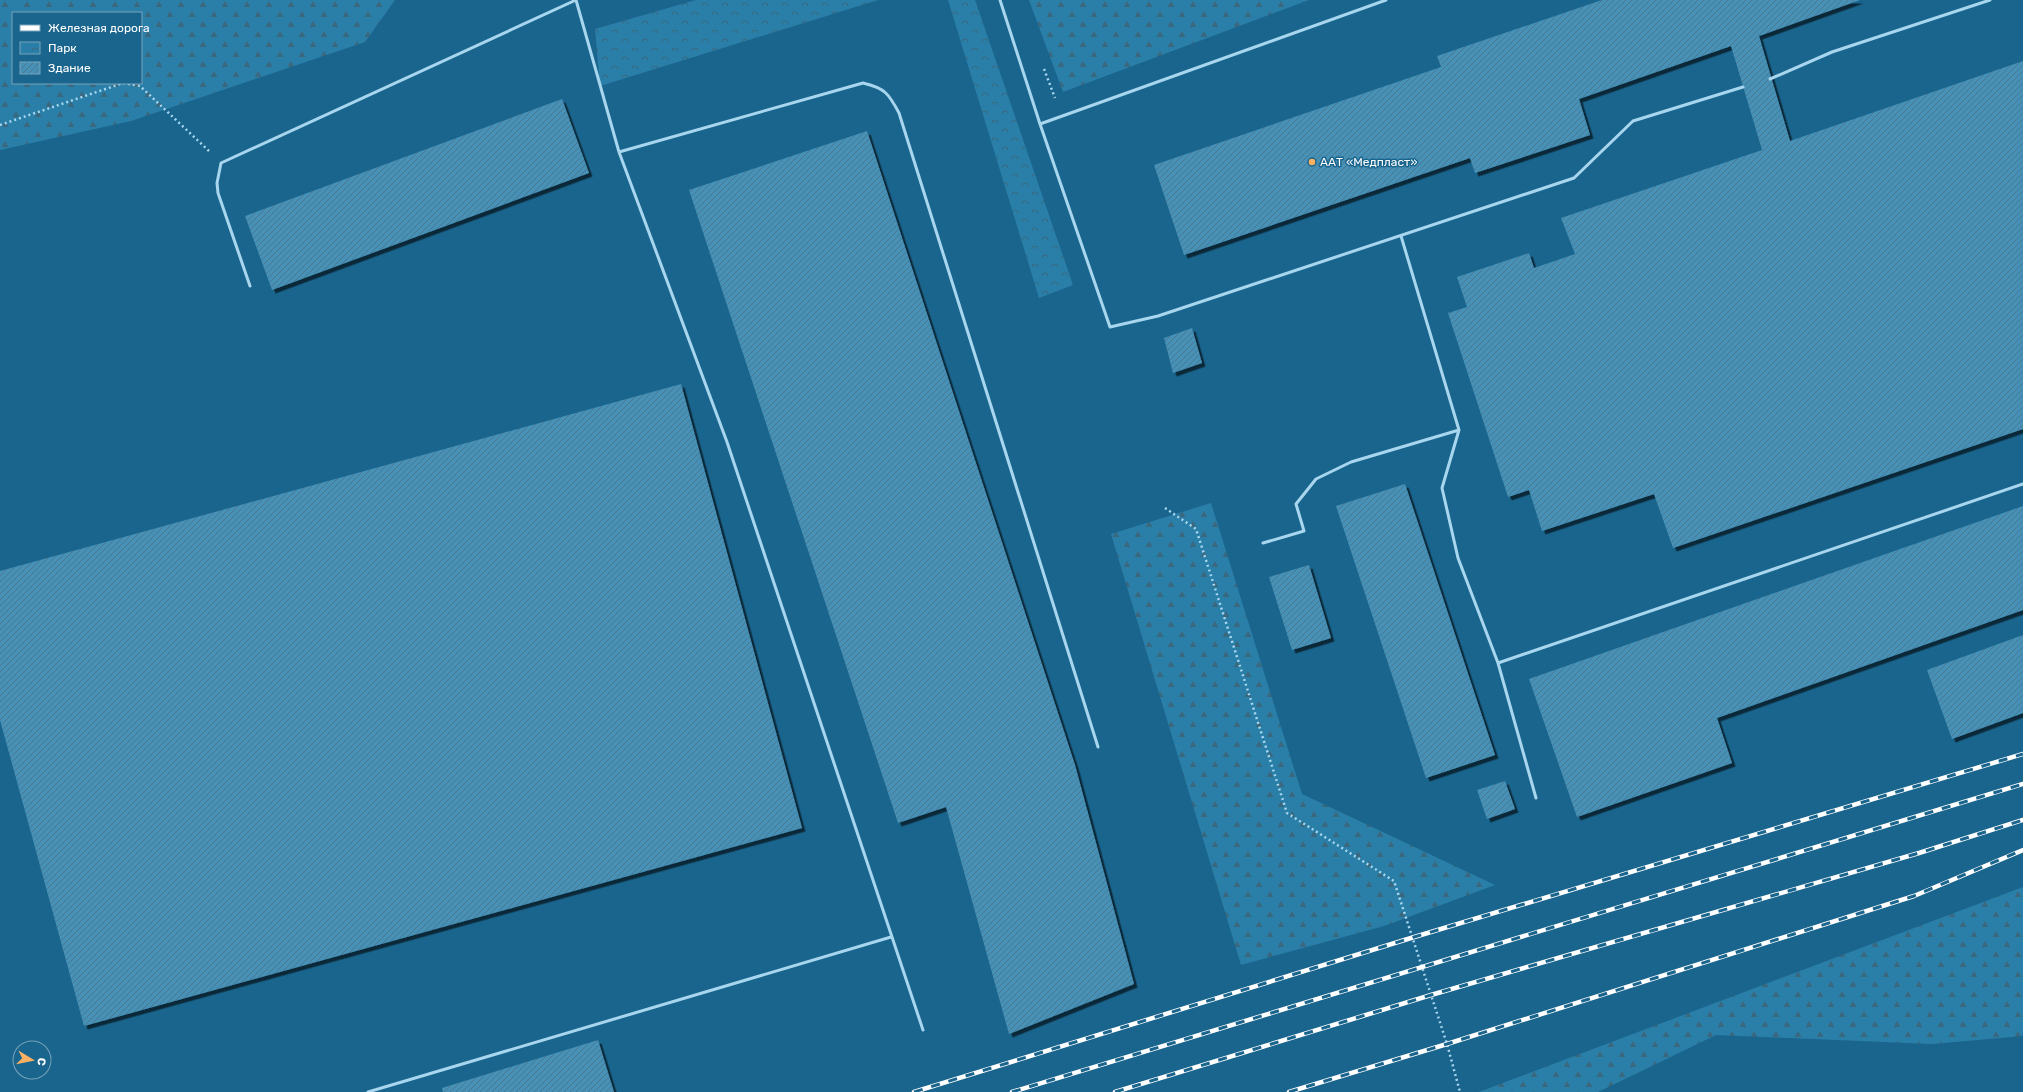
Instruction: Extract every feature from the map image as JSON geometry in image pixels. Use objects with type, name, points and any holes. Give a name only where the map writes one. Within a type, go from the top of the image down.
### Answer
[{"type":"lane","points":[[250,286],[218,193],[217,183],[221,163],[576,0],[619,152],[727,442],[923,1030]]},
{"type":"lane","points":[[1000,0],[1040,124],[1110,327],[1158,316],[1574,178],[1633,121],[1743,87]]},
{"type":"lane","points":[[1040,124],[1386,0]]},
{"type":"lane","points":[[1770,79],[1832,52],[1990,0]]},
{"type":"lane","points":[[619,152],[863,83],[878,86],[890,96],[902,121],[1098,747]]},
{"type":"lane","points":[[1401,236],[1459,430],[1442,488],[1458,558],[1498,663],[1536,798]]},
{"type":"lane","points":[[1263,543],[1304,531],[1296,504],[1316,479],[1351,462],[1459,430]]},
{"type":"lane","points":[[1498,663],[2023,484]]},
{"type":"lane","points":[[368,1092],[891,937]]},
{"type":"path","points":[[1042,65],[1056,101]]},
{"type":"path","points":[[0,125],[119,84]]},
{"type":"path","points":[[128,84],[140,86],[221,163]]},
{"type":"path","points":[[1165,508],[1196,528],[1287,813],[1394,881],[1432,995],[1460,1092]]},
{"type":"green space","points":[[0,0],[395,0],[365,42],[131,121],[0,150]]},
{"type":"green space","points":[[696,0],[878,0],[600,86],[595,29]]},
{"type":"green space","points":[[948,0],[975,0],[1073,285],[1039,298]]},
{"type":"green space","points":[[1029,0],[1309,0],[1063,92]]},
{"type":"green space","points":[[1211,503],[1302,794],[1495,885],[1384,926],[1241,965],[1111,534]]},
{"type":"green space","points":[[2023,887],[2023,1036],[1932,1044],[1716,1035],[1598,1092],[1479,1092]]},
{"type":"building","points":[[1602,0],[1860,0],[1759,36],[1790,141],[2023,61],[2023,429],[1673,548],[1654,494],[1542,531],[1529,490],[1508,497],[1448,313],[1467,307],[1457,277],[1529,253],[1534,268],[1575,254],[1561,218],[1762,150],[1731,46],[1579,99],[1590,135],[1475,173],[1470,158],[1184,255],[1154,165],[1441,67],[1437,56]]},
{"type":"building","points":[[562,99],[589,173],[272,290],[245,216]]},
{"type":"building","points":[[867,131],[1075,765],[1134,984],[1009,1034],[946,807],[898,823],[689,190]]},
{"type":"building","points":[[1192,328],[1202,363],[1173,373],[1164,338]]},
{"type":"building","points":[[681,384],[802,828],[84,1026],[0,720],[0,571]]},
{"type":"building","points":[[1405,484],[1495,755],[1426,778],[1336,506]]},
{"type":"building","points":[[2023,506],[2023,610],[1717,718],[1732,763],[1577,817],[1529,679]]},
{"type":"building","points":[[1309,565],[1331,638],[1292,650],[1269,577]]},
{"type":"building","points":[[2023,635],[2023,713],[1952,739],[1927,670]]},
{"type":"building","points":[[1505,781],[1515,809],[1487,819],[1477,790]]},
{"type":"building","points":[[598,1040],[614,1092],[443,1092],[442,1088]]},
{"type":"railway","points":[[914,1092],[1411,938],[2023,754]]},
{"type":"railway","points":[[1012,1092],[2023,784]]},
{"type":"railway","points":[[1115,1092],[1431,995],[1919,853],[2023,820]]},
{"type":"railway","points":[[1289,1092],[1447,1044],[1914,896],[2023,850]]},
{"type":"place","name":"ААТ «Медпласт»","points":[[1312,162]]}]
